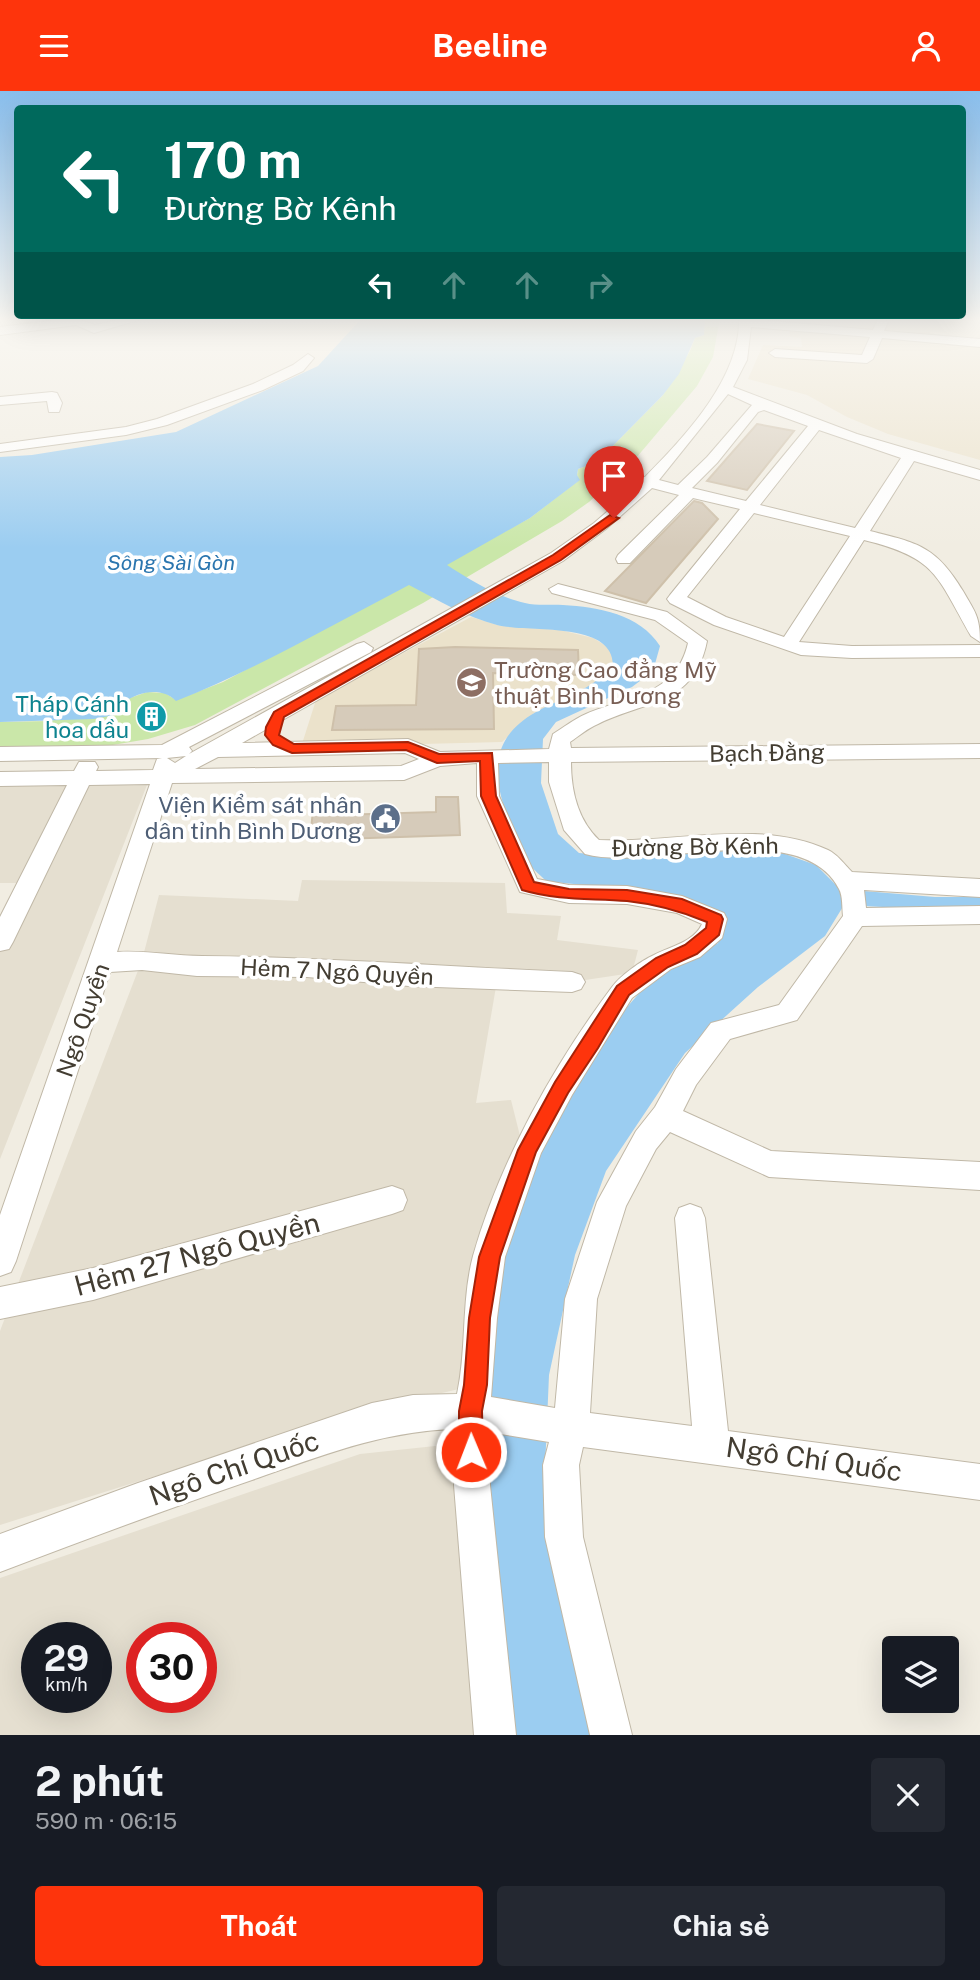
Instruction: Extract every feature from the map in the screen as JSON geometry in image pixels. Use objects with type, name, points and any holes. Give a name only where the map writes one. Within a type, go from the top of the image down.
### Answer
[{"type":"street","points":[[0,448],[126,431],[162,422],[237,395]]},
{"type":"street","points":[[163,778],[557,557],[614,518],[705,395]]},
{"type":"street","points":[[166,751],[415,621],[534,553],[645,478],[680,450],[722,395]]},
{"type":"street","points":[[740,395],[815,426],[980,475]]},
{"type":"street","points":[[0,401],[52,396],[54,408]]},
{"type":"street","points":[[624,559],[688,488],[753,409],[764,405]]},
{"type":"street","points":[[815,426],[676,599],[720,621],[801,649],[852,652],[980,651]]},
{"type":"street","points":[[788,645],[910,456]]},
{"type":"street","points":[[645,478],[864,531],[916,539],[940,550],[951,561],[980,610]]},
{"type":"street","points":[[864,531],[919,551],[934,560],[980,636]]},
{"type":"street","points":[[556,755],[559,739],[592,719],[640,703],[674,685],[693,664],[698,641],[661,616],[558,589]]},
{"type":"street","points":[[278,715],[272,735],[278,742],[292,749]]},
{"type":"street","points":[[0,754],[408,746],[437,758]]},
{"type":"street","name":"Ngô Quyền","points":[[0,1261],[163,778],[166,751]]},
{"type":"street","name":"Bạch Đằng","points":[[487,756],[980,751]]},
{"type":"street","points":[[0,942],[83,778],[92,753]]},
{"type":"street","name":"Đường Bờ Kênh","points":[[556,755],[560,782],[575,830],[593,848],[636,850],[717,842],[791,845],[823,857],[851,899]]},
{"type":"street","points":[[0,779],[404,773],[437,758],[487,756]]},
{"type":"street","name":"Đường Bờ Kênh","points":[[487,756],[488,796],[528,886],[569,894],[627,895],[682,905],[715,919],[713,931],[691,950],[662,963],[623,991],[562,1087],[527,1150],[489,1257],[480,1318],[472,1412],[472,1485],[495,1735]]},
{"type":"street","points":[[611,1735],[564,1537],[561,1465],[568,1427],[581,1299],[612,1202],[646,1140],[665,1116],[686,1077],[721,1031],[788,1013],[851,899],[893,885],[980,888]]},
{"type":"street","points":[[851,899],[980,915]]},
{"type":"street","name":"Hẻm 7 Ngô Quyền","points":[[102,963],[142,960],[197,966],[307,967],[446,978],[572,982]]},
{"type":"street","points":[[665,1116],[769,1164],[980,1176]]},
{"type":"street","name":"Hẻm 27 Ngô Quyền","points":[[0,1303],[93,1284],[393,1200]]},
{"type":"street","points":[[690,1218],[712,1446]]},
{"type":"street","name":"Ngô Chí Quốc","points":[[0,1553],[138,1501],[372,1421],[413,1413],[472,1412],[980,1482]]},
{"type":"shaded area","points":[[807,395],[980,395],[980,460],[888,434],[847,417]]},
{"type":"shaded area","name":"Trường Cao đẳng Mỹ thuật Bình Dương","points":[[471,617],[501,626],[560,630],[593,638],[608,647],[613,654],[613,665],[604,676],[584,690],[534,713],[502,742],[301,747],[316,700]]},
{"type":"shaded area","points":[[0,785],[147,785],[0,1159],[0,950],[32,883],[0,883]]},
{"type":"shaded area","points":[[302,880],[505,883],[507,913],[561,916],[557,940],[638,950],[632,973],[572,982],[497,981],[476,1103],[511,1100],[522,1144],[476,1385],[352,1414],[0,1525],[0,1331],[142,960],[159,895],[298,901]]},
{"type":"shaded area","points":[[482,1441],[501,1735],[0,1735],[0,1578],[360,1454]]},
{"type":"green space","points":[[663,395],[690,395],[636,458],[589,502],[562,521],[423,603],[195,725],[148,739],[89,749],[0,750],[0,722],[49,721],[120,709],[130,698],[147,692],[165,693],[176,700],[223,682],[530,518],[579,480],[578,469],[597,462]]},
{"type":"water","name":"Sông Sài Gòn","points":[[256,395],[663,395],[597,462],[578,469],[580,480],[530,518],[447,565],[515,601],[590,608],[617,614],[641,626],[660,646],[653,671],[632,687],[556,722],[543,739],[541,783],[558,834],[579,853],[614,856],[727,851],[785,854],[816,865],[840,889],[935,897],[980,897],[980,912],[844,905],[825,936],[758,987],[685,1053],[606,1171],[575,1255],[549,1375],[544,1492],[567,1628],[590,1735],[501,1735],[482,1441],[504,1237],[520,1186],[608,1029],[648,983],[718,943],[724,917],[705,906],[661,893],[546,881],[529,864],[518,845],[500,790],[498,761],[502,747],[509,734],[520,723],[536,712],[587,687],[605,674],[613,665],[609,651],[599,641],[584,635],[486,622],[452,608],[409,585],[265,661],[176,701],[164,693],[150,692],[123,703],[119,714],[94,719],[0,722],[0,457],[32,455],[176,432]]},
{"type":"building","points":[[757,424],[794,431],[747,490],[707,481]]},
{"type":"building","points":[[694,501],[702,503],[718,519],[646,603],[605,591]]},
{"type":"building","points":[[455,647],[578,650],[579,675],[493,673],[494,729],[332,730],[336,706],[416,705],[419,649]]},
{"type":"building","name":"Viện Kiểm sát nhân dân tỉnh Bình Dương","points":[[436,797],[458,797],[460,835],[310,840],[314,800],[340,799],[338,815],[436,812]]},
{"type":"place","name":"Trường Cao đẳng Mỹ thuật Bình Dương","points":[[471,683]]},
{"type":"place","name":"Tháp Cánh hoa dầu","points":[[152,717]]},
{"type":"place","name":"Viện Kiểm sát nhân dân tỉnh Bình Dương","points":[[385,818]]},
{"type":"route","points":[[471,1452],[470,1411],[476,1385],[480,1318],[489,1257],[527,1150],[562,1087],[623,991],[662,963],[691,950],[713,931],[715,919],[682,905],[627,895],[569,894],[528,886],[488,796],[487,756],[437,758],[408,746],[292,749],[278,742],[272,735],[272,727],[278,715],[557,557],[614,518]]}]
